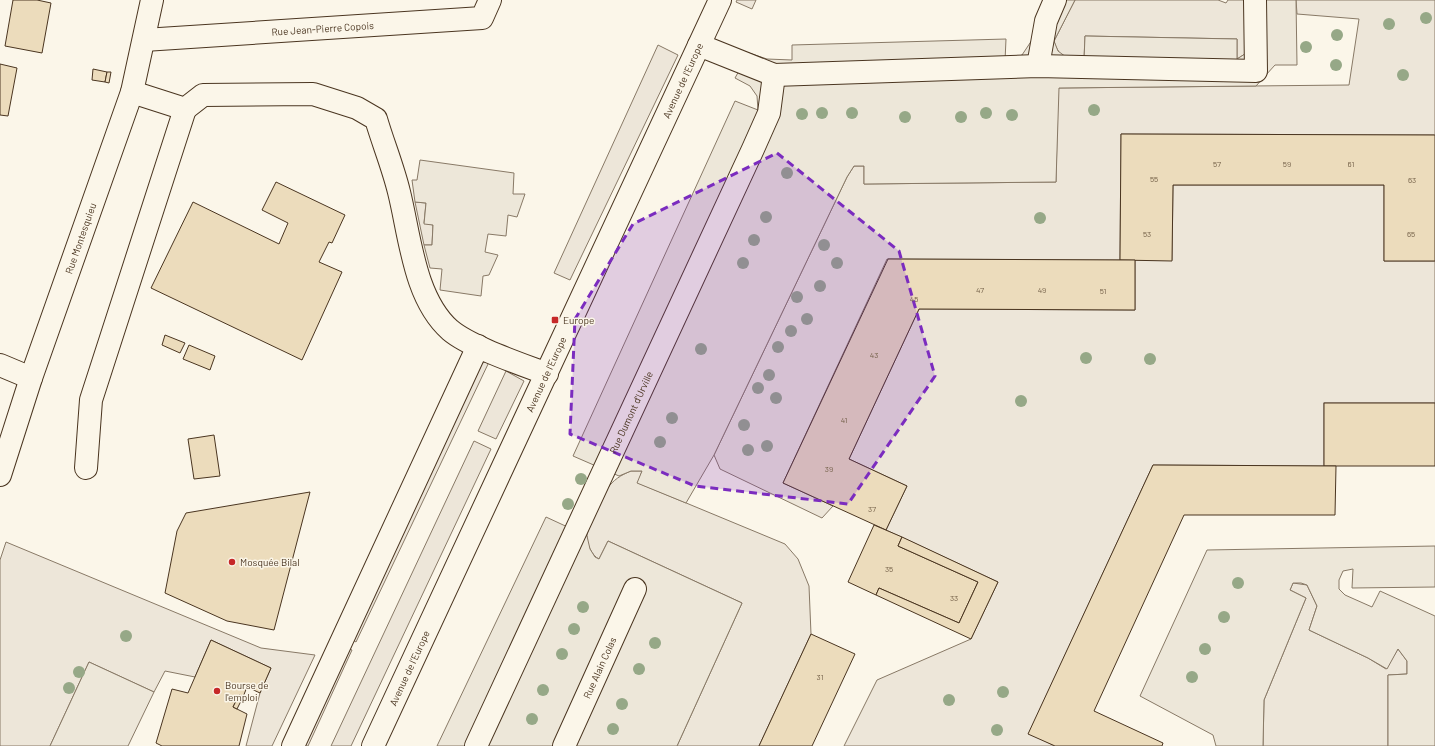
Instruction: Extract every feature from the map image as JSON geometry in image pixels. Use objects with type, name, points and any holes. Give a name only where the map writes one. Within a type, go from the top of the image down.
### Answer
[{"type":"street","name":"Rue Montesquieu","points":[[0,475],[31,378],[132,92],[152,0]]},
{"type":"street","name":"Rue Jean-Pierre Copois","points":[[144,40],[482,18],[490,0]]},
{"type":"street","points":[[1038,66],[1046,21],[1055,0]]},
{"type":"street","points":[[699,45],[774,75],[1038,66],[1256,71],[1255,0]]},
{"type":"street","name":"Avenue de l'Europe","points":[[372,746],[547,374],[719,1]]},
{"type":"street","name":"Rue Dumont d'Urville","points":[[476,746],[769,113],[774,75]]},
{"type":"street","points":[[132,92],[185,110]]},
{"type":"street","points":[[86,468],[91,400],[185,110],[202,94],[313,94],[357,108],[376,119],[399,191],[419,280],[440,319],[451,331],[478,346],[547,374]]},
{"type":"street","points":[[293,746],[478,346]]},
{"type":"street","points":[[0,365],[31,378]]},
{"type":"street","name":"Rue Alain Colas","points":[[564,746],[636,589]]},
{"type":"highlighted area","points":[[777,153],[899,251],[935,376],[848,504],[695,486],[570,434],[575,319],[633,224]]},
{"type":"shaded area","points":[[737,0],[756,0],[752,9],[736,2]]},
{"type":"shaded area","points":[[1048,0],[1075,0],[1054,41],[1058,51],[1070,60],[1084,60],[1085,36],[1237,39],[1237,59],[1248,52],[1250,0],[1296,0],[1297,65],[1275,65],[1256,86],[1059,88],[1056,182],[864,184],[864,166],[854,166],[847,177],[714,455],[686,503],[637,483],[642,471],[631,471],[619,476],[573,456],[735,101],[758,110],[757,96],[750,86],[735,78],[749,53],[767,59],[792,60],[792,45],[1006,39],[1005,61],[1022,55],[1032,40]]},
{"type":"shaded area","points":[[1075,0],[1218,0],[1226,3],[1228,0],[1250,0],[1248,52],[1237,59],[1237,39],[1085,36],[1084,60],[1064,57],[1058,51],[1054,41]]},
{"type":"shaded area","points":[[1296,0],[1435,0],[1435,234],[1434,135],[1121,134],[1120,260],[887,259],[783,483],[833,506],[822,518],[720,469],[714,455],[847,177],[854,166],[864,166],[864,184],[1056,182],[1058,88],[1349,85],[1359,19],[1297,14]]},
{"type":"shaded area","points":[[658,45],[678,55],[570,280],[554,273]]},
{"type":"shaded area","points":[[420,160],[514,173],[513,194],[525,194],[517,217],[508,215],[506,236],[488,234],[485,252],[498,255],[489,275],[483,276],[481,296],[440,290],[442,269],[430,268],[424,245],[432,245],[433,225],[424,224],[426,203],[415,202],[412,180],[417,180]]},
{"type":"shaded area","points":[[1173,185],[1384,185],[1384,261],[1435,261],[1435,403],[1324,403],[1324,466],[1153,465],[1029,733],[1055,746],[844,746],[877,680],[971,639],[998,582],[886,530],[907,486],[849,459],[919,309],[1135,310],[1135,260],[1172,260]]},
{"type":"shaded area","points":[[415,202],[426,203],[424,223],[433,225],[432,245],[424,245]]},
{"type":"shaded area","points":[[489,362],[356,642],[351,639],[480,364]]},
{"type":"shaded area","points":[[506,371],[524,381],[496,439],[478,431]]},
{"type":"shaded area","points":[[474,441],[491,449],[351,746],[331,746]]},
{"type":"shaded area","points":[[631,471],[642,471],[638,483],[785,544],[798,559],[809,586],[811,634],[759,746],[677,746],[742,603],[608,541],[599,559],[594,555],[589,545],[587,535],[596,512],[609,486],[618,478]]},
{"type":"shaded area","points":[[546,517],[587,536],[590,549],[595,557],[599,559],[608,541],[742,603],[677,746],[437,746]]},
{"type":"shaded area","points":[[6,542],[261,648],[315,655],[272,746],[246,746],[260,693],[271,668],[211,640],[195,677],[165,671],[154,692],[89,662],[50,746],[0,746],[0,560]]},
{"type":"shaded area","points":[[1435,546],[1435,587],[1352,588],[1353,569],[1343,571],[1339,580],[1339,589],[1345,595],[1372,607],[1380,591],[1435,616],[1435,746],[1388,746],[1388,675],[1407,674],[1407,661],[1398,649],[1387,669],[1368,658],[1309,630],[1317,606],[1307,585],[1301,583],[1293,583],[1290,590],[1306,598],[1264,700],[1263,746],[1216,746],[1213,735],[1140,696],[1207,550]]},
{"type":"shaded area","points":[[1293,583],[1307,585],[1317,606],[1309,630],[1368,658],[1386,669],[1398,649],[1407,661],[1407,674],[1388,675],[1388,746],[1263,746],[1264,700],[1306,598],[1290,590]]},
{"type":"shaded area","points":[[348,648],[352,650],[308,746],[302,746]]},
{"type":"shaded area","points":[[89,662],[154,692],[128,746],[50,746]]},
{"type":"building","points":[[13,0],[37,0],[51,3],[42,53],[5,46]]},
{"type":"building","points":[[0,64],[17,68],[8,116],[0,115]]},
{"type":"building","points":[[93,69],[107,72],[105,82],[92,80]]},
{"type":"building","points":[[107,72],[111,72],[109,83],[105,82]]},
{"type":"building","points":[[1121,134],[1435,135],[1435,261],[1384,261],[1384,185],[1173,185],[1172,261],[1120,260]]},
{"type":"building","points":[[276,182],[345,215],[332,243],[329,242],[319,262],[342,272],[302,360],[151,288],[193,202],[279,244],[288,223],[262,210]]},
{"type":"building","points":[[888,259],[1135,260],[1135,310],[919,309],[849,459],[907,486],[886,530],[783,483]]},
{"type":"building","points":[[165,335],[185,343],[180,353],[162,345]]},
{"type":"building","points":[[189,345],[215,356],[210,370],[183,359]]},
{"type":"building","points":[[1324,403],[1435,403],[1435,466],[1324,466]]},
{"type":"building","points":[[214,435],[220,476],[194,479],[188,439]]},
{"type":"building","points":[[1153,465],[1336,466],[1335,515],[1184,515],[1094,711],[1163,743],[1162,746],[1055,746],[1028,734]]},
{"type":"building","name":"Mosquée Bilal","points":[[310,492],[274,630],[227,621],[165,593],[177,531],[186,513]]},
{"type":"building","points":[[874,525],[902,537],[898,546],[978,582],[959,623],[879,588],[876,595],[848,582]]},
{"type":"building","points":[[902,537],[998,582],[971,639],[876,595],[879,588],[959,623],[978,582],[898,546]]},
{"type":"building","points":[[811,634],[855,654],[812,746],[759,746]]},
{"type":"building","name":"Bourse de l'emploi","points":[[211,640],[271,668],[260,693],[247,687],[243,697],[239,695],[233,707],[247,714],[239,746],[162,746],[156,743],[172,689],[188,693]]},
{"type":"building","points":[[239,695],[243,697],[237,709],[233,707]]},
{"type":"place","name":"Europe","points":[[555,320]]},
{"type":"place","name":"Mosquée Bilal","points":[[232,562]]},
{"type":"place","name":"Bourse de l'emploi","points":[[217,691]]}]
